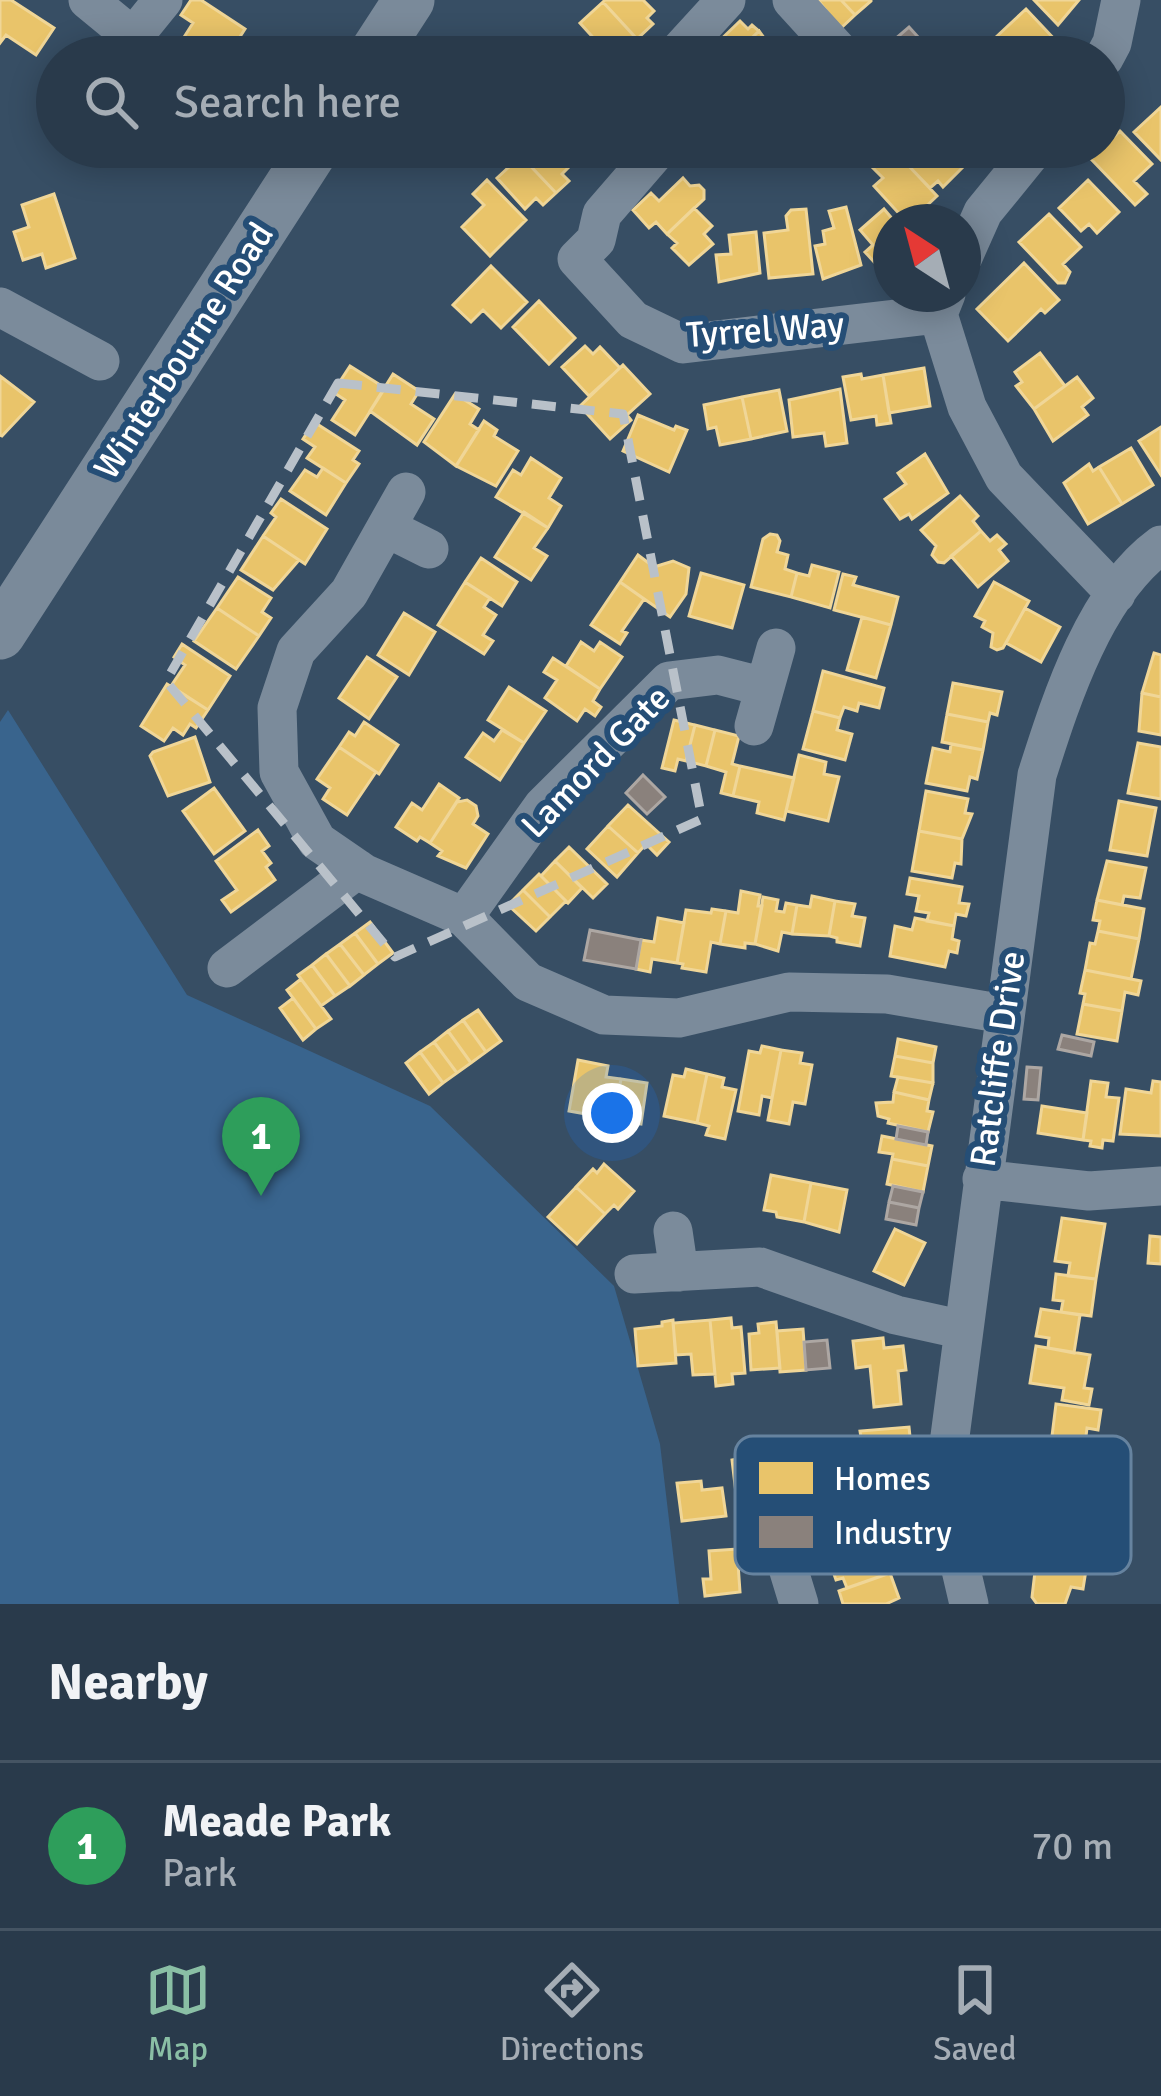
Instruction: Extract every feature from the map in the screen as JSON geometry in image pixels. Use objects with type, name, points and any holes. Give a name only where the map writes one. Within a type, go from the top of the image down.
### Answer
[{"type":"main road","points":[[386,36],[409,0]]},
{"type":"main road","name":"Winterbourne Road","points":[[0,634],[300,168]]},
{"type":"main road","name":"Winterbourne Road","points":[[0,619],[52,554]]},
{"type":"street","points":[[88,0],[132,36]]},
{"type":"street","points":[[134,36],[163,0]]},
{"type":"street","points":[[693,36],[726,0]]},
{"type":"street","points":[[792,0],[825,36]]},
{"type":"street","points":[[1113,36],[1121,0]]},
{"type":"street","name":"Tyrrel Way","points":[[642,168],[602,214],[596,241],[577,259],[634,320],[682,344],[890,312]]},
{"type":"street","points":[[981,216],[1019,168]]},
{"type":"street","points":[[0,307],[100,361]]},
{"type":"street","points":[[944,312],[967,407],[1004,477],[1116,594]]},
{"type":"street","points":[[406,492],[349,592],[296,651],[277,708],[279,772],[317,841],[358,869],[464,917],[528,982],[604,1015],[679,1018],[789,992],[887,994],[1004,1014]]},
{"type":"street","points":[[387,528],[429,549]]},
{"type":"street","name":"Ratcliffe Drive","points":[[950,1436],[1037,775],[1067,683],[1116,594],[1161,545]]},
{"type":"street","points":[[754,726],[776,648]]},
{"type":"street","name":"Lamord Gate","points":[[464,917],[543,806],[669,681],[718,675],[764,687]]},
{"type":"street","points":[[226,968],[358,869]]},
{"type":"street","points":[[982,1179],[1089,1191],[1161,1186]]},
{"type":"street","points":[[673,1231],[679,1272]]},
{"type":"street","points":[[634,1274],[760,1267],[896,1315],[964,1330]]},
{"type":"street","name":"Ratcliffe Drive","points":[[962,1574],[969,1604]]},
{"type":"highlighted area","points":[[338,383],[623,414],[702,819],[395,957],[166,681]]},
{"type":"shaded area","points":[[8,710],[187,995],[430,1106],[614,1286],[660,1444],[679,1604],[0,1604],[0,722]]},
{"type":"building: Homes","points":[[0,0],[11,0],[54,28],[49,36],[36,36],[36,55],[6,35],[0,43]]},
{"type":"building: Homes","points":[[191,0],[201,0],[245,29],[240,36],[185,36],[193,23],[181,15]]},
{"type":"building: Homes","points":[[643,0],[654,11],[647,18],[653,24],[634,36],[603,2]]},
{"type":"building: Homes","points":[[818,0],[841,0],[855,15],[840,29]]},
{"type":"building: Homes","points":[[841,0],[871,0],[871,1],[855,15]]},
{"type":"building: Homes","points":[[1034,0],[1079,0],[1058,25]]},
{"type":"building: Homes","points":[[603,2],[634,36],[592,36],[580,23]]},
{"type":"building: Homes","points":[[1026,9],[1051,36],[997,36]]},
{"type":"building: Homes","points":[[740,21],[759,31],[754,36],[724,36]]},
{"type":"building: Homes","points":[[1161,107],[1161,160],[1134,132]]},
{"type":"building: Homes","points":[[1125,136],[1152,164],[1134,181],[1147,194],[1135,205],[1100,168],[1125,168]]},
{"type":"building: Homes","points":[[508,168],[532,168],[556,193],[543,205],[536,198],[525,209],[497,178]]},
{"type":"building: Homes","points":[[532,168],[568,168],[562,174],[569,181],[556,193]]},
{"type":"building: Homes","points":[[873,168],[911,168],[937,196],[929,204],[890,204],[874,186],[883,178]]},
{"type":"building: Homes","points":[[911,168],[962,168],[943,187],[938,181],[930,188]]},
{"type":"building: Homes","points":[[683,178],[704,190],[704,199],[667,234],[656,222],[649,228],[633,210],[651,193],[659,201]]},
{"type":"building: Homes","points":[[487,180],[526,220],[490,256],[462,227],[484,205],[473,194]]},
{"type":"building: Homes","points":[[1088,180],[1119,212],[1097,233],[1089,224],[1081,231],[1059,208]]},
{"type":"building: Homes","points":[[54,194],[75,258],[46,268],[42,254],[23,260],[14,232],[29,227],[22,205]]},
{"type":"building: Homes","points":[[846,207],[861,265],[823,279],[815,246],[825,244],[823,231],[834,228],[829,211]]},
{"type":"building: Homes","points":[[694,208],[712,226],[704,234],[713,244],[689,265],[672,248],[677,243],[667,234]]},
{"type":"building: Homes","points":[[806,209],[813,274],[769,278],[764,233],[788,230],[786,216],[791,210]]},
{"type":"building: Homes","points":[[1049,214],[1081,247],[1063,264],[1070,272],[1065,283],[1058,283],[1019,242]]},
{"type":"building: Homes","points":[[873,219],[873,245],[860,230]]},
{"type":"building: Homes","points":[[756,232],[760,273],[719,282],[716,255],[731,254],[729,235]]},
{"type":"building: Homes","points":[[1024,263],[1059,300],[1045,313],[1041,309],[1008,341],[980,312],[981,305]]},
{"type":"building: Homes","points":[[491,266],[527,302],[501,328],[483,310],[471,322],[453,305]]},
{"type":"building: Homes","points":[[539,301],[575,338],[549,364],[513,327]]},
{"type":"building: Homes","points":[[585,346],[593,354],[600,347],[620,368],[589,396],[562,367]]},
{"type":"building: Homes","points":[[1040,353],[1065,386],[1034,409],[1016,386],[1022,382],[1015,372]]},
{"type":"building: Homes","points":[[623,365],[650,394],[610,439],[580,406]]},
{"type":"building: Homes","points":[[350,366],[385,388],[355,435],[332,420],[345,400],[333,392]]},
{"type":"building: Homes","points":[[924,368],[930,406],[889,413],[883,375]]},
{"type":"building: Homes","points":[[393,374],[419,391],[411,404],[434,419],[417,445],[370,411]]},
{"type":"building: Homes","points":[[861,374],[862,379],[883,375],[891,423],[877,425],[876,416],[851,420],[843,377]]},
{"type":"building: Homes","points":[[0,376],[34,402],[2,436],[0,435]]},
{"type":"building: Homes","points":[[1077,377],[1093,398],[1082,407],[1088,415],[1053,441],[1034,409]]},
{"type":"building: Homes","points":[[840,389],[847,443],[826,446],[824,433],[793,437],[789,400]]},
{"type":"building: Homes","points":[[779,390],[787,431],[751,439],[742,397]]},
{"type":"building: Homes","points":[[455,394],[479,409],[470,424],[479,430],[456,466],[424,442]]},
{"type":"building: Homes","points":[[742,397],[751,439],[720,445],[716,427],[708,429],[704,405]]},
{"type":"building: Homes","points":[[638,415],[674,430],[676,426],[687,430],[669,472],[623,451]]},
{"type":"building: Homes","points":[[484,421],[497,430],[494,436],[518,451],[496,486],[456,466]]},
{"type":"building: Homes","points":[[314,422],[359,451],[353,460],[359,464],[346,483],[307,458],[315,447],[303,439]]},
{"type":"building: Homes","points":[[1161,427],[1161,475],[1139,441]]},
{"type":"building: Homes","points":[[1131,448],[1153,485],[1122,504],[1099,467]]},
{"type":"building: Homes","points":[[925,454],[948,493],[912,519],[909,514],[900,519],[885,499],[906,484],[898,473]]},
{"type":"building: Homes","points":[[531,458],[561,478],[549,498],[561,506],[548,528],[496,497],[513,470],[521,475]]},
{"type":"building: Homes","points":[[1089,464],[1093,471],[1099,467],[1122,504],[1088,524],[1064,483]]},
{"type":"building: Homes","points":[[323,468],[346,483],[326,515],[290,491],[305,470],[317,477]]},
{"type":"building: Homes","points":[[960,496],[978,516],[973,521],[981,531],[944,563],[938,562],[932,555],[936,546],[921,530]]},
{"type":"building: Homes","points":[[281,499],[327,529],[305,564],[263,536]]},
{"type":"building: Homes","points":[[524,512],[548,528],[534,548],[547,556],[531,580],[495,557]]},
{"type":"building: Homes","points":[[981,531],[990,541],[997,535],[1006,544],[999,550],[1008,561],[978,587],[951,556]]},
{"type":"building: Homes","points":[[770,534],[780,541],[777,552],[788,555],[785,569],[797,573],[791,597],[751,587],[763,539]]},
{"type":"building: Homes","points":[[263,536],[299,560],[273,590],[241,570]]},
{"type":"building: Homes","points":[[638,555],[654,567],[673,561],[689,568],[686,594],[670,617],[620,582]]},
{"type":"building: Homes","points":[[481,558],[517,582],[502,606],[465,582]]},
{"type":"building: Homes","points":[[812,565],[839,572],[830,608],[791,597],[797,573],[809,576]]},
{"type":"building: Homes","points":[[701,573],[744,585],[732,628],[689,616]]},
{"type":"building: Homes","points":[[843,574],[856,577],[853,585],[898,597],[891,625],[834,610]]},
{"type":"building: Homes","points":[[238,577],[271,598],[262,612],[271,618],[259,636],[217,608]]},
{"type":"building: Homes","points":[[465,582],[490,598],[484,607],[496,615],[483,635],[493,641],[484,654],[438,625]]},
{"type":"building: Homes","points":[[620,582],[644,599],[622,631],[627,633],[620,644],[591,625]]},
{"type":"building: Homes","points":[[994,582],[1029,601],[1003,648],[997,650],[991,647],[993,633],[975,616]]},
{"type":"building: Homes","points":[[217,608],[259,636],[236,669],[194,641]]},
{"type":"building: Homes","points":[[1025,608],[1060,627],[1041,662],[1006,643]]},
{"type":"building: Homes","points":[[404,613],[435,632],[409,675],[378,655]]},
{"type":"building: Homes","points":[[862,617],[891,625],[876,678],[847,670]]},
{"type":"building: Homes","points":[[581,642],[594,651],[600,642],[622,657],[600,689],[566,666]]},
{"type":"building: Homes","points":[[182,644],[230,676],[208,710],[171,686],[185,665],[174,657]]},
{"type":"building: Homes","points":[[1154,653],[1161,655],[1161,697],[1142,693]]},
{"type":"building: Homes","points":[[367,657],[397,677],[369,719],[339,698]]},
{"type":"building: Homes","points":[[553,658],[600,689],[593,701],[601,707],[595,716],[585,709],[577,721],[545,698],[557,680],[544,672]]},
{"type":"building: Homes","points":[[823,671],[884,688],[879,708],[859,703],[857,711],[844,707],[840,718],[813,711]]},
{"type":"building: Homes","points":[[953,683],[1002,692],[997,715],[990,713],[988,722],[947,714]]},
{"type":"building: Homes","points":[[167,684],[208,710],[196,728],[190,724],[183,735],[173,728],[164,741],[141,726]]},
{"type":"building: Homes","points":[[509,687],[546,711],[524,743],[488,720]]},
{"type":"building: Homes","points":[[1142,693],[1161,697],[1161,735],[1139,731]]},
{"type":"building: Homes","points":[[813,711],[840,718],[837,730],[852,734],[845,760],[803,749]]},
{"type":"building: Homes","points":[[947,714],[988,722],[983,750],[942,742]]},
{"type":"building: Homes","points":[[674,720],[695,725],[686,761],[678,759],[675,771],[662,768]]},
{"type":"building: Homes","points":[[364,722],[398,745],[379,774],[339,747]]},
{"type":"building: Homes","points":[[695,725],[715,730],[706,766],[686,761]]},
{"type":"building: Homes","points":[[502,730],[524,743],[500,780],[466,757],[483,733],[494,741]]},
{"type":"building: Homes","points":[[715,730],[739,736],[732,764],[740,766],[733,796],[721,793],[726,772],[706,766]]},
{"type":"building: Homes","points":[[195,737],[210,782],[168,796],[150,756]]},
{"type":"building: Homes","points":[[1138,743],[1161,747],[1161,799],[1128,793]]},
{"type":"building: Homes","points":[[951,744],[983,750],[977,779],[970,777],[967,791],[926,783],[933,748],[950,752]]},
{"type":"building: Homes","points":[[339,747],[376,772],[347,815],[323,799],[330,788],[317,779]]},
{"type":"building: Homes","points":[[799,755],[826,762],[824,774],[839,777],[828,821],[786,811]]},
{"type":"building: Homes","points":[[740,766],[794,778],[784,820],[757,813],[759,802],[733,796]]},
{"type":"building: Homes","points":[[439,784],[459,798],[430,843],[420,837],[417,841],[396,827],[412,803],[422,810]]},
{"type":"building: Homes","points":[[214,788],[245,831],[214,854],[183,811]]},
{"type":"building: Homes","points":[[926,791],[968,799],[965,813],[972,814],[962,839],[919,831]]},
{"type":"building: Homes","points":[[467,800],[476,806],[478,816],[473,824],[488,834],[466,868],[438,856],[442,851],[430,843],[457,802]]},
{"type":"building: Homes","points":[[1119,801],[1156,808],[1147,856],[1110,850]]},
{"type":"building: Homes","points":[[628,805],[669,842],[657,855],[646,844],[638,853],[608,826]]},
{"type":"building: Homes","points":[[608,826],[638,853],[617,877],[587,849]]},
{"type":"building: Homes","points":[[258,830],[269,846],[262,851],[275,880],[231,912],[222,900],[237,890],[216,861]]},
{"type":"building: Homes","points":[[919,831],[962,839],[961,864],[955,863],[952,878],[912,871]]},
{"type":"building: Homes","points":[[569,847],[607,884],[593,898],[555,861]]},
{"type":"building: Homes","points":[[555,861],[582,888],[568,903],[541,876]]},
{"type":"building: Homes","points":[[1107,861],[1146,868],[1140,898],[1124,896],[1122,905],[1097,900]]},
{"type":"building: Homes","points":[[539,874],[566,901],[550,917],[523,890]]},
{"type":"building: Homes","points":[[910,878],[962,887],[959,903],[969,904],[966,916],[956,914],[954,926],[927,921],[929,913],[916,911],[919,896],[907,894]]},
{"type":"building: Homes","points":[[523,890],[550,917],[536,931],[508,905]]},
{"type":"building: Homes","points":[[741,891],[760,895],[758,906],[762,906],[755,944],[745,943],[745,948],[720,944],[726,911],[738,913]]},
{"type":"building: Homes","points":[[812,896],[835,901],[829,936],[792,934],[797,905],[810,907]]},
{"type":"building: Homes","points":[[763,897],[778,900],[776,911],[784,912],[786,903],[797,905],[792,934],[782,932],[778,951],[755,944]]},
{"type":"building: Homes","points":[[1097,900],[1144,909],[1139,939],[1098,931],[1100,921],[1093,920]]},
{"type":"building: Homes","points":[[835,901],[855,904],[852,916],[865,918],[860,946],[829,936]]},
{"type":"building: Homes","points":[[712,909],[726,911],[720,944],[711,942],[706,972],[682,968],[677,963],[686,910],[711,913]]},
{"type":"building: Homes","points":[[658,918],[684,923],[677,963],[652,959],[650,972],[636,969],[641,940],[654,942]]},
{"type":"building: Homes","points":[[915,918],[954,926],[957,953],[949,951],[945,967],[890,956],[895,926],[912,930]]},
{"type":"building: Homes","points":[[370,922],[393,953],[378,964],[355,933]]},
{"type":"building: Homes","points":[[1098,931],[1139,939],[1131,979],[1085,970],[1090,943],[1095,944]]},
{"type":"building: Homes","points":[[355,933],[378,964],[364,975],[340,944]]},
{"type":"building: Homes","points":[[340,944],[364,975],[350,986],[326,954]]},
{"type":"building: Homes","points":[[326,954],[350,986],[335,996],[312,965]]},
{"type":"building: Homes","points":[[312,965],[335,996],[321,1006],[298,975]]},
{"type":"building: Homes","points":[[1085,970],[1141,981],[1138,995],[1125,992],[1122,1011],[1083,1004],[1085,994],[1080,993]]},
{"type":"building: Homes","points":[[301,979],[331,1019],[316,1029],[287,990]]},
{"type":"building: Homes","points":[[293,998],[316,1029],[303,1040],[280,1008]]},
{"type":"building: Homes","points":[[1083,1004],[1122,1011],[1117,1041],[1077,1034]]},
{"type":"building: Homes","points":[[478,1010],[501,1041],[486,1052],[463,1020]]},
{"type":"building: Homes","points":[[463,1020],[486,1052],[471,1063],[448,1031]]},
{"type":"building: Homes","points":[[448,1031],[471,1063],[457,1073],[434,1042]]},
{"type":"building: Homes","points":[[898,1039],[936,1047],[933,1063],[895,1056]]},
{"type":"building: Homes","points":[[434,1042],[457,1073],[443,1083],[420,1052]]},
{"type":"building: Homes","points":[[762,1046],[781,1050],[772,1098],[762,1096],[759,1115],[738,1111],[749,1051],[760,1053]]},
{"type":"building: Homes","points":[[781,1050],[802,1053],[800,1063],[812,1065],[805,1104],[793,1102],[789,1124],[768,1120]]},
{"type":"building: Homes","points":[[420,1052],[443,1083],[429,1094],[406,1063]]},
{"type":"building: Homes","points":[[895,1056],[933,1063],[933,1083],[891,1076]]},
{"type":"building: Homes","points":[[578,1060],[608,1066],[606,1077],[621,1079],[611,1133],[595,1130],[597,1116],[569,1111]]},
{"type":"building: Homes","points":[[686,1069],[707,1074],[697,1123],[664,1116],[673,1075],[684,1077]]},
{"type":"building: Homes","points":[[707,1074],[724,1078],[722,1087],[736,1090],[725,1139],[706,1135],[709,1126],[697,1123]]},
{"type":"building: Homes","points":[[898,1077],[933,1083],[929,1100],[894,1092]]},
{"type":"building: Homes","points":[[621,1079],[647,1083],[641,1124],[629,1122],[627,1136],[611,1133]]},
{"type":"building: Homes","points":[[1091,1081],[1108,1083],[1106,1097],[1119,1098],[1113,1141],[1103,1140],[1102,1148],[1083,1140]]},
{"type":"building: Homes","points":[[1153,1081],[1161,1082],[1161,1136],[1120,1134],[1126,1089],[1151,1093]]},
{"type":"building: Homes","points":[[894,1092],[929,1100],[927,1111],[933,1112],[928,1132],[888,1123],[889,1119],[878,1116],[876,1103],[893,1102]]},
{"type":"building: Homes","points":[[1042,1106],[1087,1113],[1083,1140],[1038,1133]]},
{"type":"building: Homes","points":[[882,1136],[932,1146],[928,1166],[879,1152]]},
{"type":"building: Homes","points":[[892,1159],[928,1166],[923,1192],[887,1184]]},
{"type":"building: Homes","points":[[604,1164],[634,1191],[618,1209],[614,1205],[605,1214],[576,1187]]},
{"type":"building: Homes","points":[[771,1175],[811,1183],[804,1222],[764,1210]]},
{"type":"building: Homes","points":[[811,1183],[847,1190],[839,1232],[804,1222]]},
{"type":"building: Homes","points":[[576,1187],[605,1214],[577,1244],[548,1217]]},
{"type":"building: Homes","points":[[1062,1218],[1105,1224],[1096,1279],[1068,1276],[1070,1263],[1055,1261]]},
{"type":"building: Homes","points":[[895,1229],[925,1243],[904,1285],[874,1271]]},
{"type":"building: Homes","points":[[1150,1236],[1161,1237],[1161,1264],[1148,1263]]},
{"type":"building: Homes","points":[[1056,1274],[1096,1279],[1091,1316],[1061,1312],[1063,1301],[1053,1300]]},
{"type":"building: Homes","points":[[1041,1309],[1080,1315],[1074,1353],[1048,1348],[1049,1338],[1036,1336]]},
{"type":"building: Homes","points":[[731,1318],[732,1328],[741,1327],[745,1373],[732,1374],[733,1384],[716,1386],[710,1320]]},
{"type":"building: Homes","points":[[673,1320],[676,1363],[638,1366],[635,1329]]},
{"type":"building: Homes","points":[[710,1320],[715,1374],[693,1375],[691,1354],[676,1355],[673,1323]]},
{"type":"building: Homes","points":[[776,1322],[780,1368],[751,1370],[749,1334],[759,1333],[758,1324]]},
{"type":"building: Homes","points":[[803,1329],[806,1370],[780,1372],[777,1331]]},
{"type":"building: Homes","points":[[883,1338],[884,1348],[903,1346],[906,1370],[898,1371],[901,1404],[874,1407],[870,1366],[856,1368],[853,1341]]},
{"type":"building: Homes","points":[[1036,1346],[1090,1355],[1084,1388],[1092,1389],[1089,1405],[1062,1400],[1064,1388],[1030,1383]]},
{"type":"building: Homes","points":[[1056,1404],[1101,1410],[1098,1430],[1087,1428],[1086,1436],[1052,1436]]},
{"type":"building: Homes","points":[[909,1427],[910,1436],[861,1436],[860,1431]]},
{"type":"building: Homes","points":[[701,1481],[702,1490],[722,1488],[726,1516],[682,1521],[677,1483]]},
{"type":"building: Homes","points":[[735,1549],[740,1592],[705,1596],[703,1579],[711,1579],[709,1551]]},
{"type":"building: Homes","points":[[834,1574],[887,1574],[847,1588],[843,1578],[836,1580]]},
{"type":"building: Homes","points":[[890,1574],[899,1598],[886,1604],[843,1604],[839,1591]]},
{"type":"building: Homes","points":[[1035,1574],[1085,1574],[1083,1589],[1071,1587],[1065,1604],[1037,1604],[1032,1597]]},
{"type":"building: Industry","points":[[643,775],[665,797],[647,814],[626,793]]},
{"type":"building: Industry","points":[[590,930],[641,940],[636,969],[584,960]]},
{"type":"building: Industry","points":[[1062,1035],[1094,1042],[1091,1056],[1058,1049]]},
{"type":"building: Industry","points":[[1027,1067],[1041,1068],[1038,1100],[1024,1099]]},
{"type":"building: Industry","points":[[898,1126],[928,1132],[926,1145],[896,1139]]},
{"type":"building: Industry","points":[[893,1186],[923,1192],[919,1208],[889,1202]]},
{"type":"building: Industry","points":[[889,1202],[919,1208],[916,1225],[886,1219]]},
{"type":"building: Industry","points":[[827,1340],[830,1368],[806,1370],[804,1342]]},
{"type":"place","name":"Meade Park","points":[[261,1196]]}]
